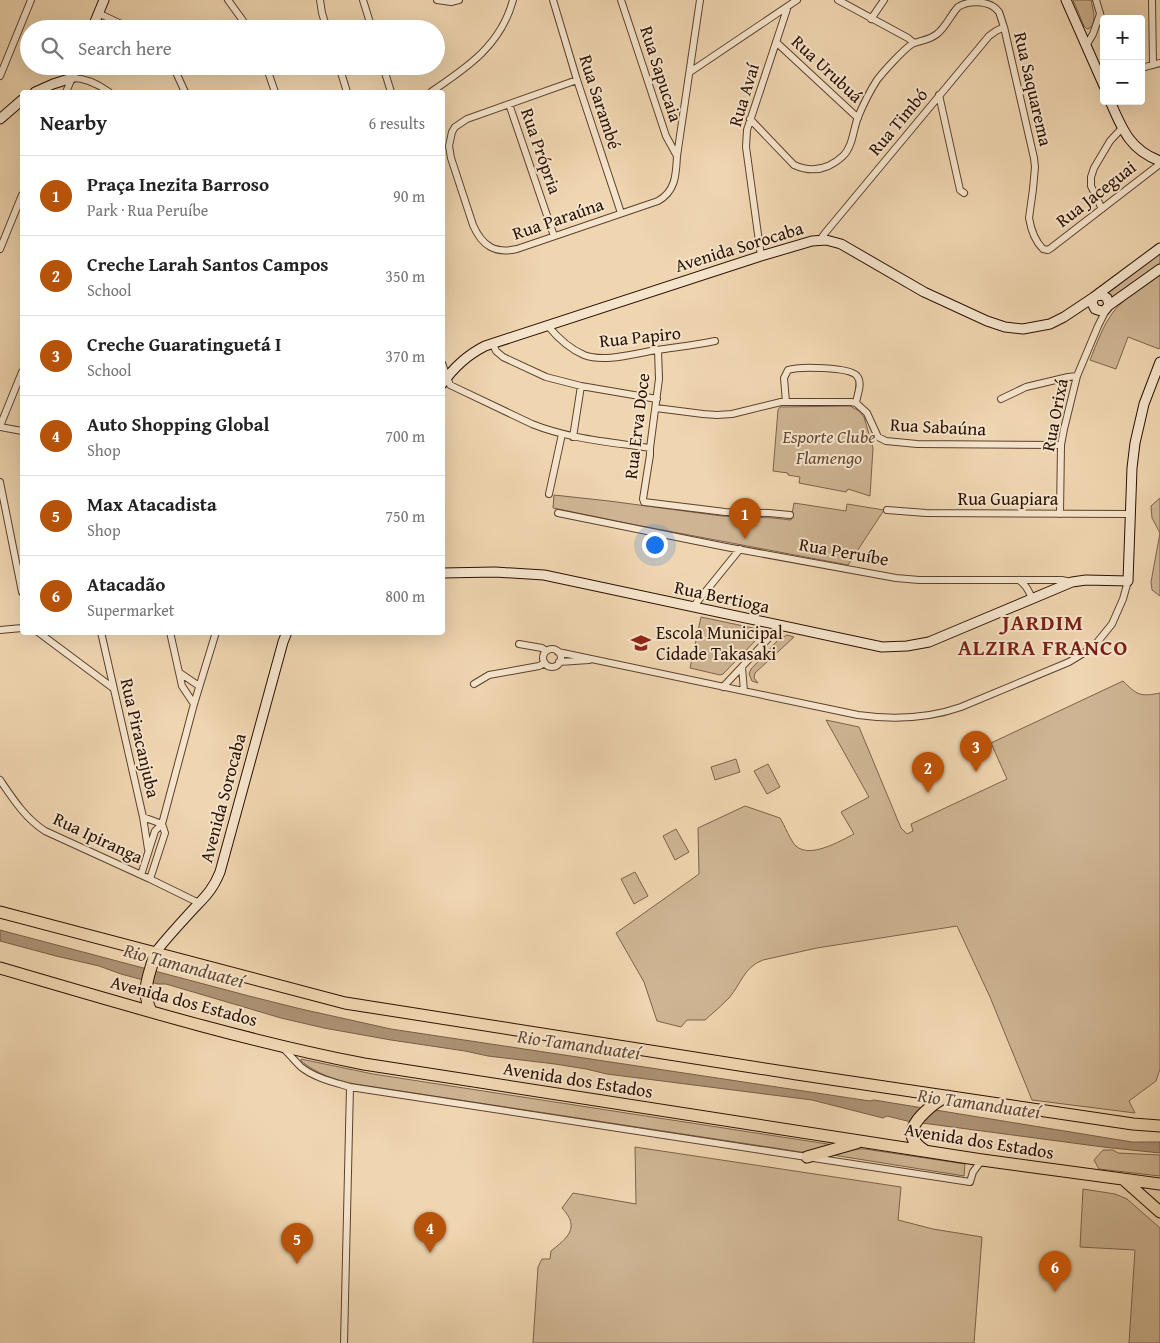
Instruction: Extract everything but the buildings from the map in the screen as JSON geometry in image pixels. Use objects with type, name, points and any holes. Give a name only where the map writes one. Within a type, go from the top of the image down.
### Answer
[{"type":"highway","points":[[0,912],[154,958],[345,1003],[778,1072],[1132,1124],[1160,1126]]},
{"type":"highway","points":[[151,1012],[147,1004],[145,990],[154,958]]},
{"type":"highway","name":"Avenida dos Estados","points":[[0,968],[151,1012],[281,1046],[364,1064],[861,1142],[1160,1184]]},
{"type":"highway","points":[[924,1150],[916,1144],[912,1133],[913,1128],[934,1104],[948,1096]]},
{"type":"highway","points":[[807,1157],[861,1142]]},
{"type":"highway","points":[[1124,1180],[1160,1212]]},
{"type":"street","points":[[23,20],[31,0]]},
{"type":"street","points":[[95,20],[104,0]]},
{"type":"street","points":[[228,0],[242,20]]},
{"type":"street","points":[[320,0],[324,20]]},
{"type":"street","points":[[363,0],[369,20]]},
{"type":"street","points":[[437,0],[450,2],[459,0]]},
{"type":"street","points":[[434,90],[476,60],[496,39],[505,23],[513,0]]},
{"type":"street","name":"Rua Sarambé","points":[[553,0],[621,214]]},
{"type":"street","name":"Rua Sapucaia","points":[[621,0],[666,136],[677,156]]},
{"type":"street","name":"Rua Paraúna","points":[[577,80],[467,119],[455,127],[450,138],[451,158],[473,225],[477,234],[486,245],[502,251],[517,249],[658,201],[667,195],[674,182],[676,171],[700,0]]},
{"type":"street","points":[[690,72],[797,0]]},
{"type":"street","points":[[838,0],[914,43]]},
{"type":"street","points":[[871,19],[884,0]]},
{"type":"street","points":[[1066,0],[1100,75]]},
{"type":"street","points":[[1086,46],[1093,34],[1100,14],[1096,0]]},
{"type":"street","points":[[1152,0],[1156,64]]},
{"type":"street","name":"Rua Saquarema","points":[[750,119],[794,165],[812,170],[822,169],[833,164],[845,155],[853,139],[858,118],[878,79],[914,43],[925,41],[944,28],[957,8],[966,2],[982,1],[994,7],[1004,27],[1034,158],[1035,167],[1029,218],[1030,225],[1039,246],[1046,250],[1051,248]]},
{"type":"street","name":"Rua Avaí","points":[[761,256],[746,146],[747,130],[788,6]]},
{"type":"street","points":[[98,13],[113,20]]},
{"type":"street","points":[[0,76],[20,27]]},
{"type":"street","name":"Rua Timbó","points":[[820,240],[939,95],[990,36],[996,30],[1004,27]]},
{"type":"street","name":"Rua Urubuá","points":[[776,42],[858,118]]},
{"type":"street","points":[[67,90],[73,75]]},
{"type":"street","points":[[176,75],[184,90]]},
{"type":"street","points":[[269,75],[274,90]]},
{"type":"street","points":[[342,75],[346,90]]},
{"type":"street","points":[[386,75],[390,90]]},
{"type":"street","points":[[39,90],[72,78],[82,78],[106,90]]},
{"type":"street","points":[[939,95],[960,190],[964,193]]},
{"type":"street","points":[[2,115],[20,102]]},
{"type":"street","name":"Rua Própria","points":[[509,104],[554,236]]},
{"type":"street","points":[[1112,105],[1122,128],[1133,144],[1146,155],[1160,162]]},
{"type":"street","points":[[1102,209],[1091,186],[1091,177],[1094,168],[1110,141],[1122,128]]},
{"type":"street","name":"Rua Jaceguai","points":[[1051,248],[1160,162]]},
{"type":"street","points":[[0,249],[20,200]]},
{"type":"street","name":"Avenida Sorocaba","points":[[445,381],[458,364],[468,356],[493,344],[761,256],[820,240],[841,244],[924,292],[998,325],[1024,329],[1055,322],[1095,297],[1160,248]]},
{"type":"street","points":[[1108,307],[1108,300],[1100,295],[1095,297],[1092,303],[1096,310],[1101,311],[1108,307],[1160,269]]},
{"type":"street","name":"Rua Orixá","points":[[1060,514],[1061,445],[1064,429],[1078,376],[1098,326],[1108,307]]},
{"type":"street","name":"Avenida Sorocaba","points":[[1075,310],[1085,308],[1096,310]]},
{"type":"street","name":"Rua Orixá","points":[[1096,310],[1098,326]]},
{"type":"street","name":"Rua Papiro","points":[[548,326],[574,350],[600,359],[687,347],[715,341]]},
{"type":"street","points":[[493,344],[496,351],[503,357],[546,377],[581,386],[657,399]]},
{"type":"street","name":"Rua Erva Doce","points":[[658,350],[659,379],[644,502],[647,504],[725,512],[790,515]]},
{"type":"street","points":[[592,660],[560,662],[551,666],[545,663],[543,657],[546,651],[553,649],[558,652],[582,656],[592,660],[878,718],[910,718],[936,715],[1069,662],[1095,645],[1117,615],[1124,599],[1128,580],[1132,468],[1135,444],[1144,404],[1160,362]]},
{"type":"street","points":[[656,408],[717,415],[732,414],[786,402],[856,403],[860,385],[856,375],[830,368],[798,368],[788,370],[785,375],[786,402]]},
{"type":"street","points":[[1001,399],[1026,388],[1078,376]]},
{"type":"street","points":[[20,377],[0,426],[20,431]]},
{"type":"street","points":[[445,381],[457,390],[532,424],[562,434],[650,448]]},
{"type":"street","points":[[573,436],[581,386]]},
{"type":"street","name":"Rua Sabaúna","points":[[856,403],[869,417],[878,436],[886,442],[1061,445]]},
{"type":"street","points":[[549,494],[562,434]]},
{"type":"street","points":[[0,482],[20,582]]},
{"type":"street","name":"Rua Guapiara","points":[[887,510],[926,513],[1130,514]]},
{"type":"street","name":"Rua Peruíbe","points":[[558,512],[740,549],[902,579],[1062,580],[1072,582],[1128,580]]},
{"type":"street","points":[[693,607],[740,549]]},
{"type":"street","name":"Rua Bertioga","points":[[445,573],[503,572],[544,575],[882,648],[918,644],[940,638],[1072,582]]},
{"type":"street","points":[[1018,580],[1027,587],[1032,598]]},
{"type":"street","points":[[723,687],[780,626]]},
{"type":"street","points":[[0,630],[20,628]]},
{"type":"street","points":[[42,635],[113,688]]},
{"type":"street","name":"Rua Piracanjuba","points":[[101,635],[148,851]]},
{"type":"street","points":[[171,635],[182,686],[194,704]]},
{"type":"street","points":[[142,875],[155,831],[162,824],[199,686],[215,635]]},
{"type":"street","name":"Avenida Sorocaba","points":[[154,958],[187,915],[215,885],[286,635]]},
{"type":"street","points":[[519,644],[542,648],[546,651]]},
{"type":"street","points":[[558,652],[560,662]]},
{"type":"street","points":[[474,684],[489,675],[539,666],[545,663]]},
{"type":"street","points":[[742,667],[744,691]]},
{"type":"street","points":[[180,673],[199,686]]},
{"type":"street","name":"Rua Ipiranga","points":[[0,780],[29,818],[40,828],[57,838],[142,875],[199,903]]},
{"type":"street","points":[[142,817],[162,824]]},
{"type":"street","points":[[150,879],[165,833],[162,824]]},
{"type":"street","points":[[281,1046],[300,1066],[312,1075],[350,1087],[970,1182],[973,1172],[982,1160]]},
{"type":"street","points":[[344,1343],[350,1087]]},
{"type":"green space","points":[[1073,0],[1091,0],[1094,18],[1090,28],[1087,29],[1084,26]]},
{"type":"green space","points":[[1160,252],[1160,264],[1111,300],[1106,293]]},
{"type":"green space","points":[[1160,274],[1159,349],[1128,337],[1116,369],[1090,360],[1103,328],[1114,311],[1130,296]]},
{"type":"green space","name":"Esporte Clube Flamengo","points":[[850,406],[859,411],[864,417],[873,448],[870,496],[848,489],[846,492],[799,483],[800,477],[773,471],[778,410],[780,407]]},
{"type":"green space","points":[[554,495],[722,516],[791,520],[794,503],[846,511],[847,504],[884,510],[848,565],[553,508]]},
{"type":"green space","points":[[1160,498],[1160,533],[1152,518],[1151,506]]},
{"type":"green space","points":[[1160,533],[1160,596],[1152,590],[1151,582]]},
{"type":"green space","points":[[701,617],[757,630],[758,638],[723,674],[720,675],[690,668]]},
{"type":"green space","points":[[787,635],[794,637],[755,673],[754,678],[758,683],[752,681],[749,674],[751,669],[778,640]]},
{"type":"green space","points":[[1123,681],[1139,694],[1160,693],[1160,1069],[1156,1081],[1129,1101],[1135,1113],[1032,1100],[990,997],[957,926],[817,948],[763,960],[747,971],[729,998],[705,1020],[687,1020],[681,1027],[657,1021],[644,982],[616,933],[699,874],[698,828],[745,806],[780,818],[794,844],[802,850],[809,851],[825,848],[854,834],[841,812],[869,797],[826,720],[859,727],[901,828],[907,834],[913,831],[911,824],[1007,779],[991,743]]},
{"type":"green space","points":[[736,759],[740,772],[715,780],[711,767]]},
{"type":"green space","points":[[768,764],[780,787],[767,794],[754,771]]},
{"type":"green space","points":[[676,829],[689,852],[675,860],[663,836]]},
{"type":"green space","points":[[635,872],[648,896],[634,904],[621,879]]},
{"type":"green space","points":[[301,1059],[373,1074],[834,1145],[801,1152],[355,1084],[320,1073],[307,1066]]},
{"type":"green space","points":[[635,1147],[901,1187],[898,1220],[933,1229],[982,1237],[974,1343],[533,1343],[538,1267],[542,1259],[550,1259],[551,1251],[570,1232],[571,1221],[562,1208],[573,1193],[636,1204]]},
{"type":"green space","points":[[857,1149],[965,1164],[964,1176],[833,1155]]},
{"type":"green space","points":[[1103,1150],[1113,1150],[1118,1153],[1160,1155],[1160,1176],[1099,1169],[1094,1160]]},
{"type":"green space","points":[[1083,1189],[1115,1194],[1127,1199],[1160,1228],[1160,1343],[1129,1343],[1135,1250],[1080,1247]]},
{"type":"shaded area","points":[[0,930],[249,996],[391,1029],[870,1101],[874,1100],[1132,1142],[1160,1142],[1160,1153],[907,1121],[887,1116],[883,1118],[812,1100],[607,1074],[586,1069],[488,1056],[324,1028],[281,1018],[166,984],[158,984],[121,974],[99,966],[0,941]]},
{"type":"place","name":"Praça Inezita Barroso","points":[[745,539]]},
{"type":"place","name":"Escola Municipal Cidade Takasaki","points":[[641,643]]},
{"type":"place","name":"Creche Guaratinguetá I","points":[[976,772]]},
{"type":"place","name":"Creche Larah Santos Campos","points":[[928,793]]},
{"type":"place","name":"Auto Shopping Global","points":[[430,1253]]},
{"type":"place","name":"Max Atacadista","points":[[297,1264]]},
{"type":"place","name":"Atacadão","points":[[1055,1292]]},
{"type":"district","name":"JARDIM ALZIRA FRANCO","points":[[1043,634]]},
{"type":"water label","name":"Rio Tamanduateí","points":[[184,965]]},
{"type":"water label","name":"Rio Tamanduateí","points":[[579,1044]]},
{"type":"water label","name":"Rio Tamanduateí","points":[[979,1103]]}]
